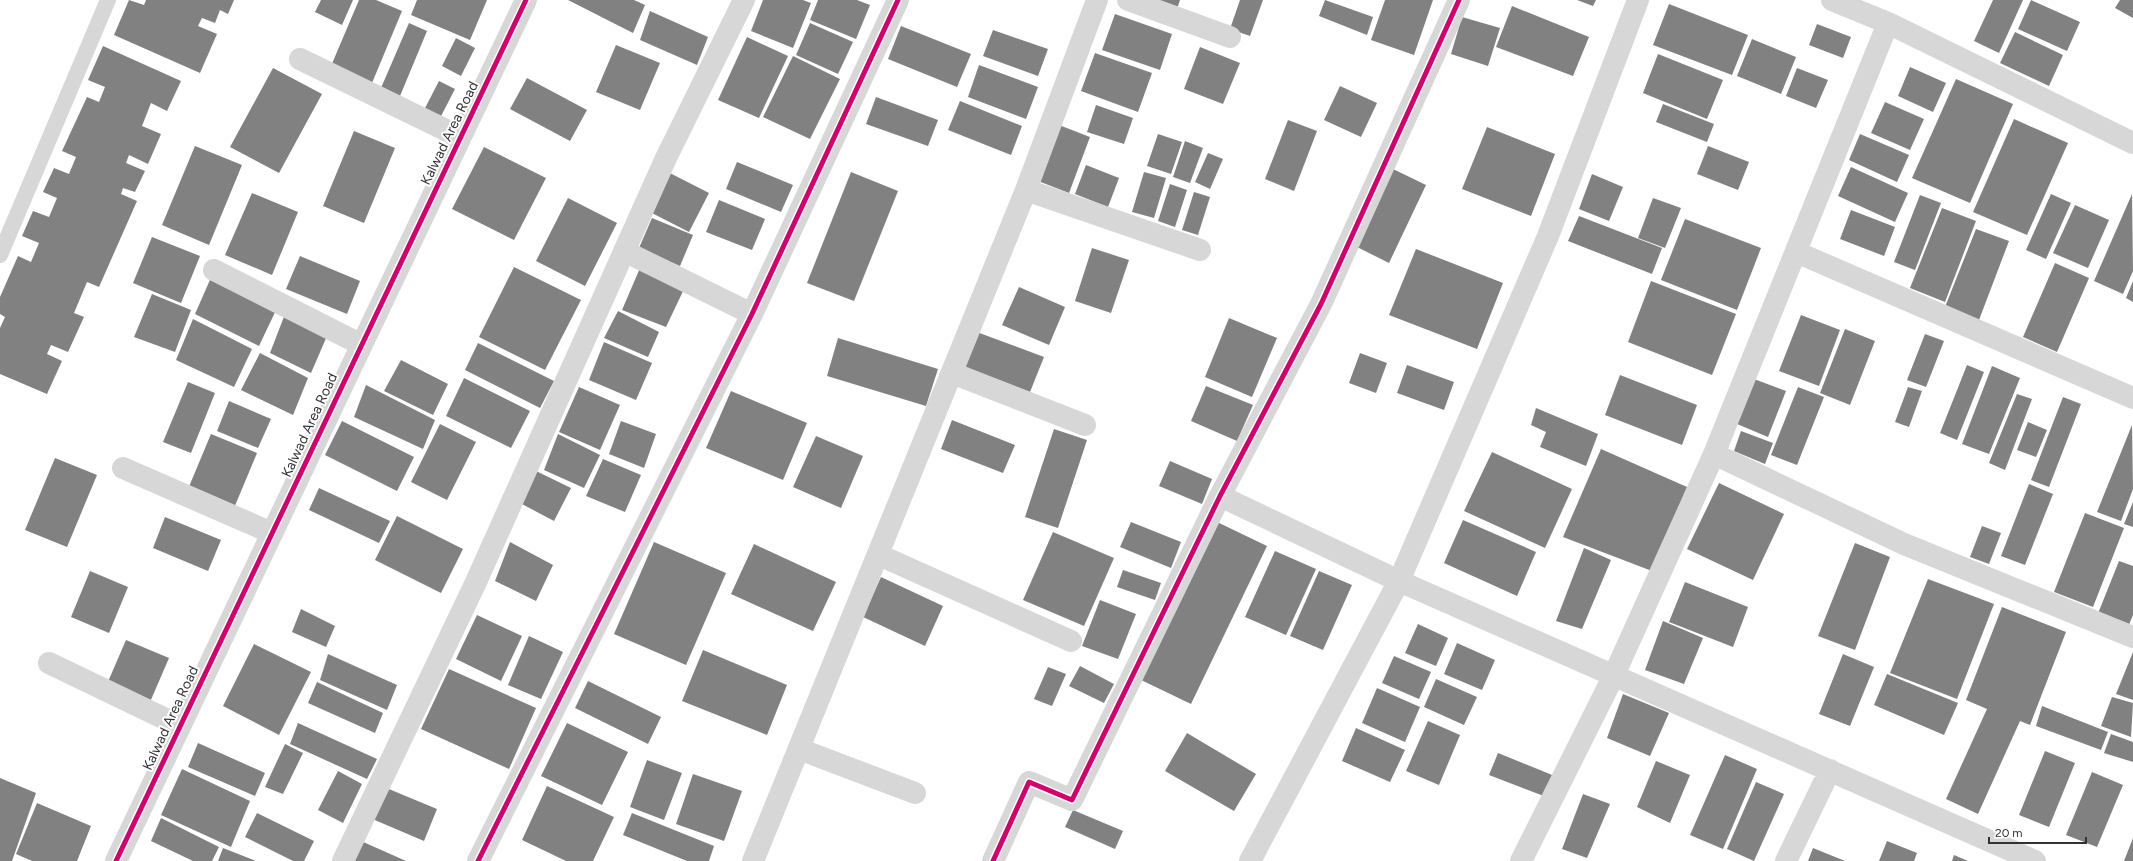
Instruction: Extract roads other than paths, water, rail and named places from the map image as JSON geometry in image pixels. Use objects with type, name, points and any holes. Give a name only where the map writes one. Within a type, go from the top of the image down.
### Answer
[{"type":"street","name":"Kalwad Area Road","points":[[116,861],[360,344],[526,0]]},
{"type":"street","points":[[342,861],[476,582],[666,158],[744,0]]},
{"type":"street","points":[[478,861],[752,314],[898,0]]},
{"type":"street","points":[[753,861],[879,555],[1026,190],[1097,0]]},
{"type":"street","points":[[1128,0],[1230,37]]},
{"type":"street","points":[[993,861],[1029,782],[1072,800],[1220,496],[1321,304],[1459,0]]},
{"type":"street","points":[[1250,861],[1399,581],[1548,236],[1638,0]]},
{"type":"street","points":[[1832,0],[1888,23],[2133,143]]},
{"type":"street","points":[[1521,861],[1614,675],[1714,454],[1888,23]]},
{"type":"street","points":[[300,59],[460,137]]},
{"type":"street","points":[[1026,190],[1200,250]]},
{"type":"street","points":[[624,251],[752,314]]},
{"type":"street","points":[[1796,252],[2133,398]]},
{"type":"street","points":[[214,270],[360,344]]},
{"type":"street","points":[[952,373],[1085,425]]},
{"type":"street","points":[[1714,454],[1904,544],[2133,637]]},
{"type":"street","points":[[123,468],[272,533]]},
{"type":"street","points":[[1220,496],[1399,581],[2034,861]]},
{"type":"street","points":[[879,555],[1071,641]]},
{"type":"street","points":[[49,663],[180,726]]},
{"type":"street","points":[[800,749],[915,793]]},
{"type":"street","points":[[1786,861],[1830,770]]},
{"type":"lane","points":[[0,255],[108,0]]}]
